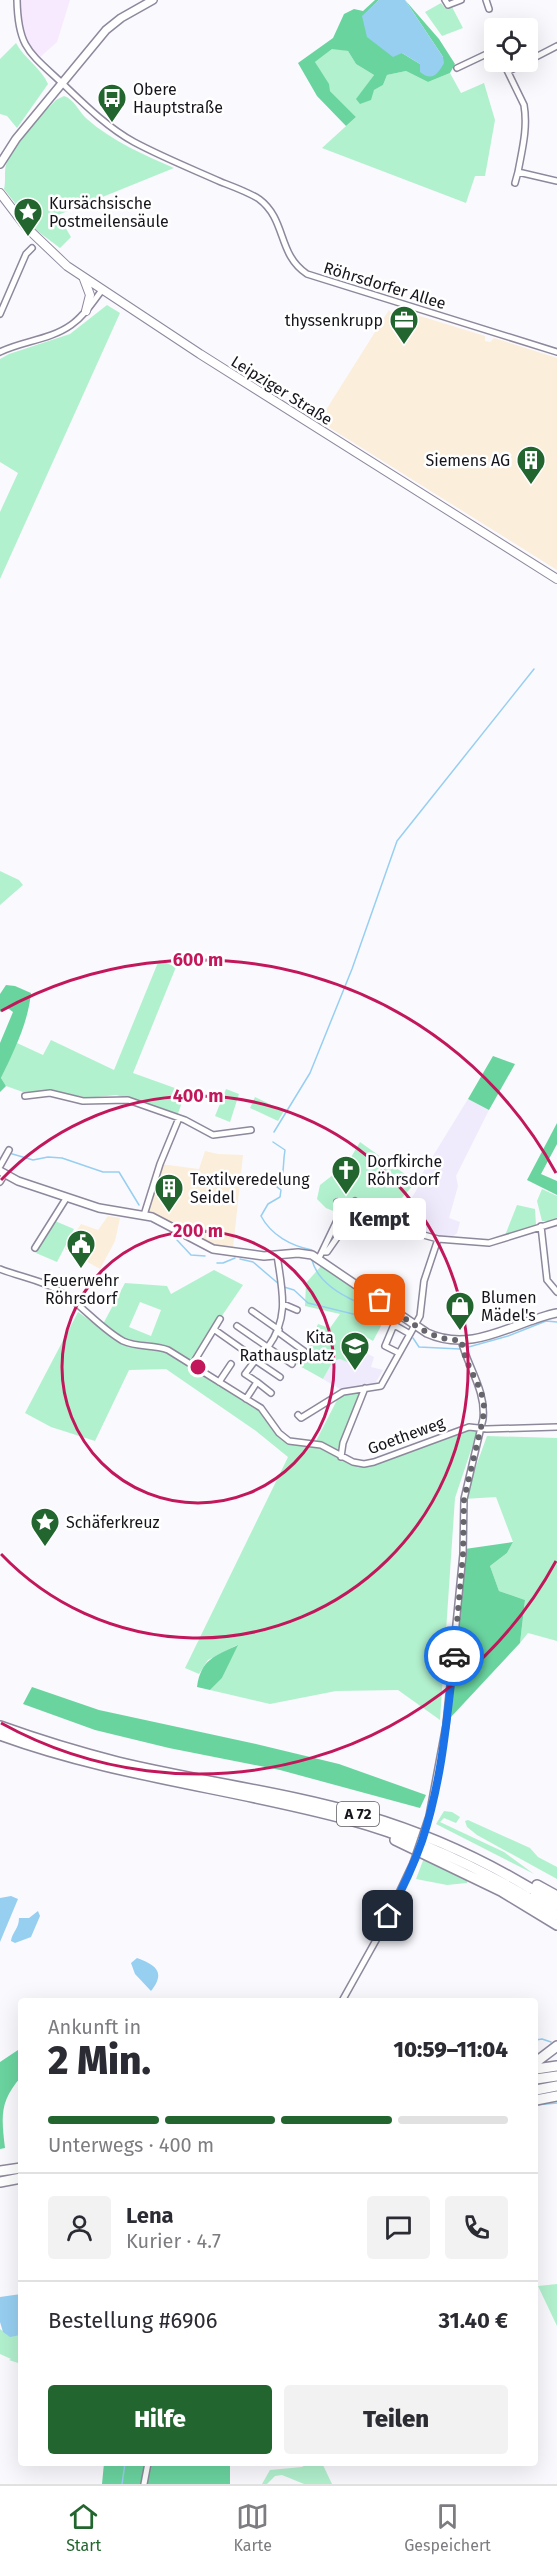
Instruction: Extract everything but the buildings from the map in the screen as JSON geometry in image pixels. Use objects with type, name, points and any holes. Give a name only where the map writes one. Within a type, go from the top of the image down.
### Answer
[{"type":"highway","name":"A 72","points":[[0,1726],[47,1743],[120,1762],[289,1797],[369,1817],[434,1840],[506,1874],[557,1905]]},
{"type":"highway","name":"A 72","points":[[0,1735],[85,1763],[298,1807],[378,1828],[463,1862],[506,1884],[557,1915]]},
{"type":"highway","points":[[378,1828],[394,1839],[492,1886],[557,1925]]},
{"type":"highway","points":[[506,1874],[557,1896]]},
{"type":"highway","points":[[547,1918],[557,1930]]},
{"type":"highway","points":[[538,2060],[557,2046]]},
{"type":"highway","points":[[538,2069],[557,2066]]},
{"type":"highway","points":[[538,2079],[557,2076]]},
{"type":"highway","points":[[538,2090],[557,2086]]},
{"type":"highway","points":[[538,2100],[557,2096]]},
{"type":"highway","points":[[0,2171],[18,2168]]},
{"type":"highway","points":[[0,2181],[18,2178]]},
{"type":"main road","name":"Leipziger Straße","points":[[0,193],[8,206],[47,249],[83,278],[557,579]]},
{"type":"main road","name":"Leipziger Straße","points":[[0,200],[8,206]]},
{"type":"main road","points":[[83,278],[90,295],[86,310]]},
{"type":"street","name":"Röhrsdorfer Allee","points":[[17,0],[21,39],[28,50],[62,83],[124,136],[250,195],[264,204],[278,223],[288,256],[307,274],[557,352]]},
{"type":"street","points":[[0,164],[9,149],[106,30],[121,18],[153,0]]},
{"type":"street","points":[[445,0],[448,5],[461,0]]},
{"type":"street","points":[[486,0],[489,9]]},
{"type":"street","points":[[538,56],[557,46]]},
{"type":"street","points":[[457,68],[484,55]]},
{"type":"street","points":[[509,72],[526,112],[526,127],[514,183]]},
{"type":"street","points":[[0,157],[9,149]]},
{"type":"street","points":[[518,172],[557,181]]},
{"type":"street","points":[[0,314],[26,254],[32,248]]},
{"type":"street","points":[[0,352],[55,334],[70,326],[102,290]]},
{"type":"street","points":[[25,1096],[50,1094],[83,1101],[128,1100],[178,1118],[213,1135],[251,1130]]},
{"type":"street","points":[[144,1215],[178,1118]]},
{"type":"street","points":[[0,1182],[8,1153]]},
{"type":"street","points":[[2,1170],[18,1181],[110,1211],[144,1215],[161,1221],[213,1249],[251,1255],[277,1256],[298,1253],[321,1255],[415,1324],[439,1338],[463,1345],[557,1313]]},
{"type":"street","points":[[35,1248],[67,1197]]},
{"type":"street","points":[[321,1255],[341,1212],[356,1201]]},
{"type":"street","points":[[337,1202],[341,1212]]},
{"type":"street","points":[[321,1255],[327,1252],[341,1232],[374,1223],[386,1224],[438,1239],[489,1243],[557,1222]]},
{"type":"street","points":[[541,1226],[547,1280],[557,1292]]},
{"type":"street","points":[[298,1415],[302,1418],[343,1392],[381,1386],[420,1316],[424,1281],[438,1239]]},
{"type":"street","points":[[271,1393],[245,1374],[279,1331],[283,1304],[277,1256]]},
{"type":"street","name":"Goetheweg","points":[[0,1269],[62,1292],[125,1342],[138,1346],[159,1346],[192,1365],[261,1407],[284,1438],[289,1441],[321,1445],[353,1462],[369,1464],[469,1427],[557,1427]]},
{"type":"street","points":[[283,1304],[297,1310]]},
{"type":"street","points":[[252,1311],[303,1351]]},
{"type":"street","points":[[192,1365],[220,1319]]},
{"type":"street","points":[[237,1326],[292,1364]]},
{"type":"street","points":[[399,1353],[385,1346],[393,1327],[396,1326],[410,1334]]},
{"type":"street","points":[[215,1330],[280,1377]]},
{"type":"street","points":[[344,1998],[380,1933],[413,1863],[429,1816],[442,1754],[455,1649],[463,1554],[464,1499],[481,1428],[484,1398],[463,1345]]},
{"type":"street","points":[[219,1382],[231,1364]]},
{"type":"street","points":[[246,1399],[257,1383]]},
{"type":"street","points":[[341,1457],[343,1443],[365,1388]]},
{"type":"street","points":[[144,2484],[147,2466]]},
{"type":"shaded area","points":[[20,0],[70,0],[57,42],[39,58],[26,41],[21,26]]},
{"type":"shaded area","points":[[397,309],[485,336],[485,341],[490,342],[494,338],[557,358],[557,570],[319,421],[389,310],[393,315]]},
{"type":"shaded area","points":[[468,1099],[489,1110],[456,1176],[458,1186],[449,1218],[460,1222],[457,1233],[451,1238],[439,1237],[390,1223],[413,1196],[421,1182],[417,1178],[422,1174]]},
{"type":"shaded area","points":[[205,1151],[243,1155],[233,1248],[196,1241],[144,1215],[160,1164],[199,1169]]},
{"type":"shaded area","points":[[108,1216],[120,1218],[115,1241],[100,1269],[65,1249],[81,1224],[98,1230]]},
{"type":"shaded area","name":"Kita Rathausplatz","points":[[364,1352],[374,1357],[371,1367],[383,1370],[374,1385],[340,1389],[323,1379],[333,1361],[340,1359],[356,1366]]},
{"type":"green space","points":[[375,0],[379,0],[363,16],[402,53],[420,64],[420,72],[443,57],[405,0],[439,39],[455,64],[450,73],[428,82],[406,71],[387,75],[383,85],[374,90],[371,100],[360,104],[356,99],[374,75],[356,64],[348,51],[332,49],[315,62],[329,84],[330,91],[356,117],[346,126],[317,96],[298,63],[333,38],[344,14],[354,9],[363,11]]},
{"type":"green space","points":[[441,3],[445,8],[452,7],[463,28],[442,36],[425,12]]},
{"type":"green space","points":[[16,43],[42,73],[48,84],[17,128],[7,116],[0,114],[0,59]]},
{"type":"green space","points":[[333,48],[348,51],[356,64],[374,75],[357,99],[383,85],[387,75],[406,71],[428,82],[450,73],[461,93],[484,83],[495,120],[485,176],[475,176],[466,203],[322,148],[356,117],[330,91],[315,62]]},
{"type":"green space","points":[[64,96],[71,100],[87,119],[107,134],[140,153],[174,168],[58,215],[71,237],[60,248],[36,230],[4,189],[6,165],[10,156],[28,130],[56,100]]},
{"type":"green space","points":[[107,305],[120,313],[0,579],[0,512],[18,473],[0,462],[0,359],[70,334]]},
{"type":"green space","points":[[0,871],[19,880],[23,885],[0,905]]},
{"type":"green space","points":[[159,960],[176,967],[133,1073],[186,1092],[177,1116],[149,1104],[116,1095],[88,1098],[53,1091],[23,1092],[6,1086],[1,1078],[17,1043],[43,1055],[51,1040],[114,1070]]},
{"type":"green space","points":[[6,985],[31,993],[24,1026],[1,1078],[6,1086],[0,1092],[0,1043],[13,1012],[6,1007],[0,1012],[0,994]]},
{"type":"green space","points":[[493,1056],[515,1064],[489,1110],[468,1099]]},
{"type":"green space","points":[[226,1089],[239,1094],[230,1122],[215,1116]]},
{"type":"green space","points":[[255,1097],[284,1111],[278,1121],[250,1108]]},
{"type":"green space","points":[[557,1123],[557,1144],[541,1174],[557,1181],[557,1195],[527,1180]]},
{"type":"green space","points":[[360,1142],[416,1182],[400,1200],[377,1217],[355,1220],[326,1208],[317,1199],[320,1185],[347,1164]]},
{"type":"green space","points":[[542,1189],[557,1196],[557,1221],[542,1221],[537,1201]]},
{"type":"green space","points":[[517,1205],[535,1209],[536,1225],[504,1238]]},
{"type":"green space","points":[[55,1221],[74,1229],[57,1262],[36,1253]]},
{"type":"green space","points":[[322,1265],[389,1311],[373,1341],[366,1337],[360,1349],[364,1352],[356,1366],[340,1359],[333,1361],[323,1379],[296,1364],[306,1351],[318,1324],[330,1328],[340,1314],[305,1306],[306,1283]]},
{"type":"green space","points":[[214,1270],[243,1285],[191,1361],[167,1346],[126,1339],[103,1324],[125,1283],[167,1286],[171,1294]],"holes":[[[140,1302],[161,1310],[151,1336],[129,1327]]]},
{"type":"green space","points":[[78,1312],[120,1342],[140,1348],[160,1349],[184,1362],[263,1413],[280,1438],[290,1443],[318,1446],[338,1458],[367,1467],[471,1429],[478,1429],[455,1498],[440,1720],[398,1690],[336,1691],[270,1704],[210,1690],[222,1678],[237,1645],[208,1660],[199,1674],[185,1668],[288,1457],[256,1431],[166,1369],[129,1370],[95,1441],[51,1427],[25,1413]]},
{"type":"green space","points":[[362,1391],[339,1453],[316,1441],[337,1400],[344,1393]]},
{"type":"green space","points":[[487,1436],[557,1438],[557,1641],[528,1633],[520,1643],[525,1600],[499,1591],[490,1566],[507,1553],[513,1542],[496,1497],[464,1499]]},
{"type":"green space","points":[[513,1542],[507,1553],[490,1566],[499,1591],[525,1600],[520,1643],[451,1717],[465,1549]]},
{"type":"green space","points":[[238,1645],[222,1678],[210,1690],[197,1687],[206,1664]]},
{"type":"green space","points":[[32,1687],[99,1710],[339,1764],[426,1795],[420,1808],[280,1770],[169,1748],[95,1730],[23,1704]]},
{"type":"green space","points":[[444,1811],[452,1812],[460,1817],[456,1823],[444,1818],[440,1822],[504,1852],[534,1874],[436,1824]]},
{"type":"green space","points":[[468,1820],[530,1848],[538,1857],[557,1867],[557,1879],[477,1835],[467,1827],[465,1821]]},
{"type":"green space","points":[[424,1858],[467,1879],[467,1883],[447,1885],[416,1879]]},
{"type":"green space","points":[[18,2050],[18,2081],[6,2101],[3,2117],[5,2148],[0,2149],[0,2062]]},
{"type":"green space","points":[[557,2284],[557,2326],[538,2286]]},
{"type":"green space","points":[[0,2329],[10,2336],[18,2335],[18,2363],[0,2354]]},
{"type":"green space","points":[[104,2466],[230,2466],[230,2484],[102,2484]]},
{"type":"green space","points":[[323,2466],[332,2484],[304,2484],[282,2475],[275,2476],[267,2484],[262,2484],[270,2470]]},
{"type":"water","points":[[379,0],[405,0],[443,57],[444,63],[434,75],[424,75],[420,72],[420,64],[402,53],[393,57],[367,37],[362,16]]},
{"type":"water","points":[[11,1896],[18,1899],[0,1942],[0,1898]]},
{"type":"water","points":[[38,1911],[40,1916],[31,1937],[15,1943],[11,1941],[19,1918],[29,1918]]},
{"type":"water","points":[[137,1958],[149,1963],[157,1970],[158,1979],[151,1991],[135,1974],[131,1963]]},
{"type":"water","points":[[18,2294],[18,2336],[10,2337],[3,2332],[0,2322],[0,2297]]},
{"type":"waterway","points":[[274,1132],[310,1073],[352,969],[397,841],[534,669]]},
{"type":"waterway","points":[[273,1142],[285,1150],[283,1173],[277,1187],[281,1190],[280,1197],[268,1204],[261,1216],[270,1229],[282,1239],[312,1250]]},
{"type":"waterway","points":[[9,1153],[33,1160],[48,1157],[62,1158],[103,1172],[119,1172],[139,1205]]},
{"type":"waterway","points":[[177,1240],[191,1255],[205,1256]]},
{"type":"waterway","points":[[217,1263],[235,1258]]},
{"type":"waterway","points":[[240,1259],[253,1262],[280,1285]]},
{"type":"waterway","points":[[312,1260],[324,1280],[343,1295],[357,1302]]},
{"type":"waterway","points":[[284,1287],[294,1290],[308,1303],[394,1324]]},
{"type":"waterway","points":[[362,1305],[377,1306],[373,1319]]},
{"type":"waterway","points":[[465,1348],[508,1336],[546,1321],[557,1322]]},
{"type":"waterway","points":[[413,1338],[419,1347],[460,1349]]},
{"type":"waterway","points":[[538,2040],[551,2042]]},
{"type":"waterway","points":[[538,2105],[557,2103]]},
{"type":"waterway","points":[[122,2484],[125,2466]]},
{"type":"way so far","points":[[380,1300],[427,1333],[448,1341],[461,1340],[466,1360],[484,1398],[483,1419],[464,1499],[463,1554],[454,1656]]},
{"type":"place","name":"Obere Hauptstraße","points":[[112,124]]},
{"type":"place","name":"Kursächsische Postmeilensäule","points":[[28,238]]},
{"type":"place","name":"thyssenkrupp","points":[[404,346]]},
{"type":"place","name":"Siemens AG","points":[[531,486]]},
{"type":"place","name":"Dorfkirche Röhrsdorf","points":[[346,1196]]},
{"type":"place","name":"Textilveredelung Seidel","points":[[169,1214]]},
{"type":"place","name":"Feuerwehr Röhrsdorf","points":[[81,1270]]},
{"type":"place","name":"Kempt","points":[[380,1300]]},
{"type":"place","name":"Blumen Mädel's","points":[[460,1332]]},
{"type":"place","name":"Kita Rathausplatz","points":[[355,1372]]},
{"type":"place","name":"Schäferkreuz","points":[[45,1548]]},
{"type":"route","points":[[388,1916],[405,1883],[426,1827],[433,1800],[442,1754],[454,1656]]}]
